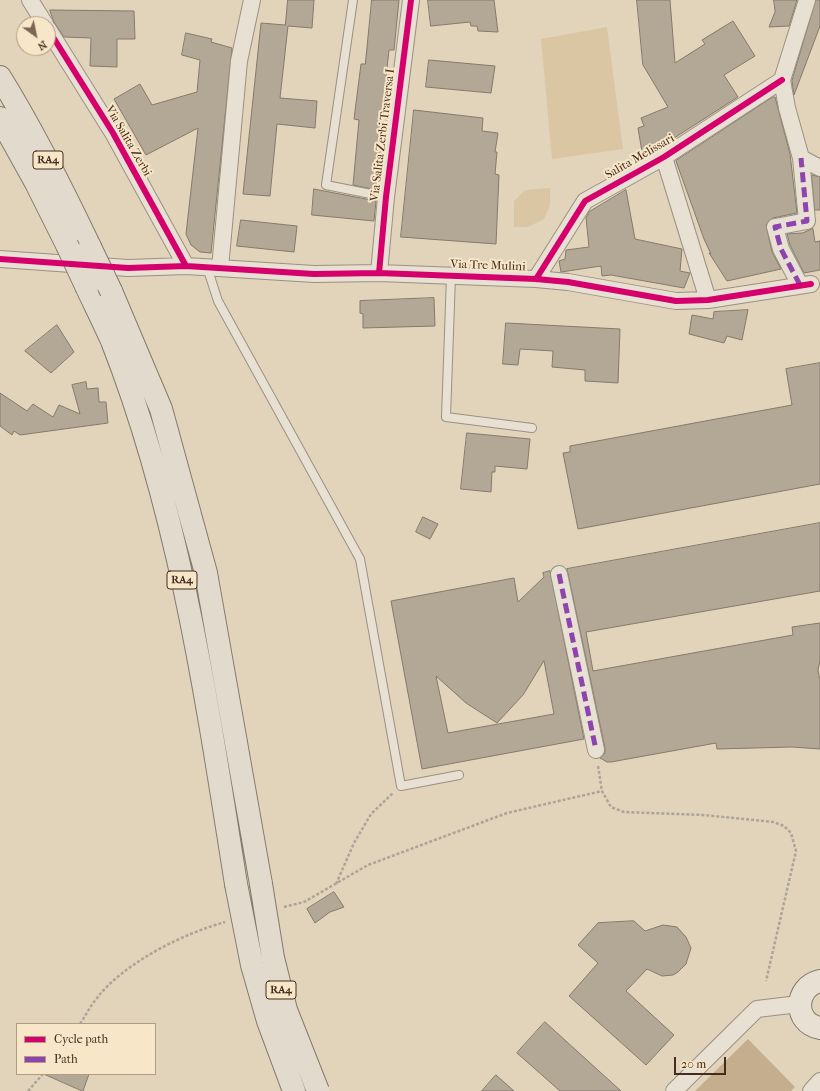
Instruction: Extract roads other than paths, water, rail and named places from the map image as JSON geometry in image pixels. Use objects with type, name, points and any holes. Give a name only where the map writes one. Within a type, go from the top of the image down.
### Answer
[{"type":"highway","name":"RA4","points":[[0,77],[25,118],[58,178],[111,291],[161,410],[206,573],[273,958],[286,1010],[318,1091]]},
{"type":"highway","name":"RA4","points":[[0,118],[36,183],[67,245],[111,340],[142,427],[178,557],[210,730],[236,884],[252,965],[268,1021],[294,1091]]},
{"type":"street","points":[[30,0],[40,16]]},
{"type":"street","points":[[214,267],[239,61],[252,0]]},
{"type":"street","name":"Via Salita Zerbi Traversa I","points":[[379,273],[386,197],[411,0]]},
{"type":"street","points":[[807,0],[782,80],[787,108],[802,158],[820,168]]},
{"type":"street","name":"Via Salita Zerbi","points":[[56,42],[112,133],[186,266]]},
{"type":"street","name":"Salita Melissari","points":[[536,279],[585,201],[664,157],[782,80]]},
{"type":"street","points":[[664,157],[708,300]]},
{"type":"street","name":"Via Tre Mulini","points":[[0,259],[128,268],[186,266],[314,274],[379,273],[536,279],[568,282],[676,301],[708,300],[805,284],[781,249],[774,227],[807,221],[802,158]]},
{"type":"street","points":[[559,574],[596,750]]},
{"type":"street","points":[[811,987],[804,1019],[811,1025],[820,1028]]},
{"type":"street","points":[[674,1091],[757,1010],[811,987]]},
{"type":"lane","points":[[352,0],[326,185],[386,197]]},
{"type":"lane","points":[[214,267],[218,301],[360,559],[401,786],[459,775]]},
{"type":"lane","points":[[451,276],[446,417],[532,428]]}]
